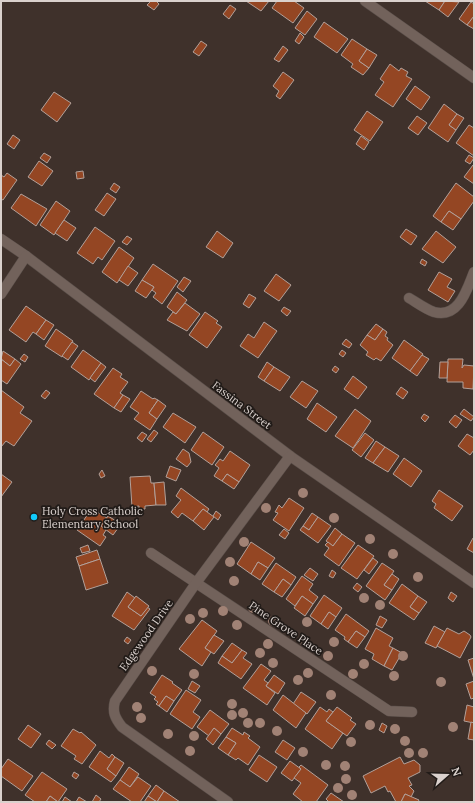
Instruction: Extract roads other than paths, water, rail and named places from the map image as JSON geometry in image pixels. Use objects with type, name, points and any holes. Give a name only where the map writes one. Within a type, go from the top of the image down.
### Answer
[{"type":"street","points":[[365,1],[474,78]]},
{"type":"street","name":"Fassina Street","points":[[1,239],[26,256],[290,456],[474,583]]},
{"type":"street","points":[[1,294],[26,256]]},
{"type":"street","points":[[409,298],[434,312],[453,309],[464,297],[474,272]]},
{"type":"street","name":"Edgewood Drive","points":[[228,802],[122,727],[114,715],[115,701],[196,583],[290,456]]},
{"type":"street","name":"Pine Grove Place","points":[[151,553],[389,711],[412,712]]},
{"type":"place","name":"Holy Cross Catholic Elementary School","points":[[34,517]]}]
